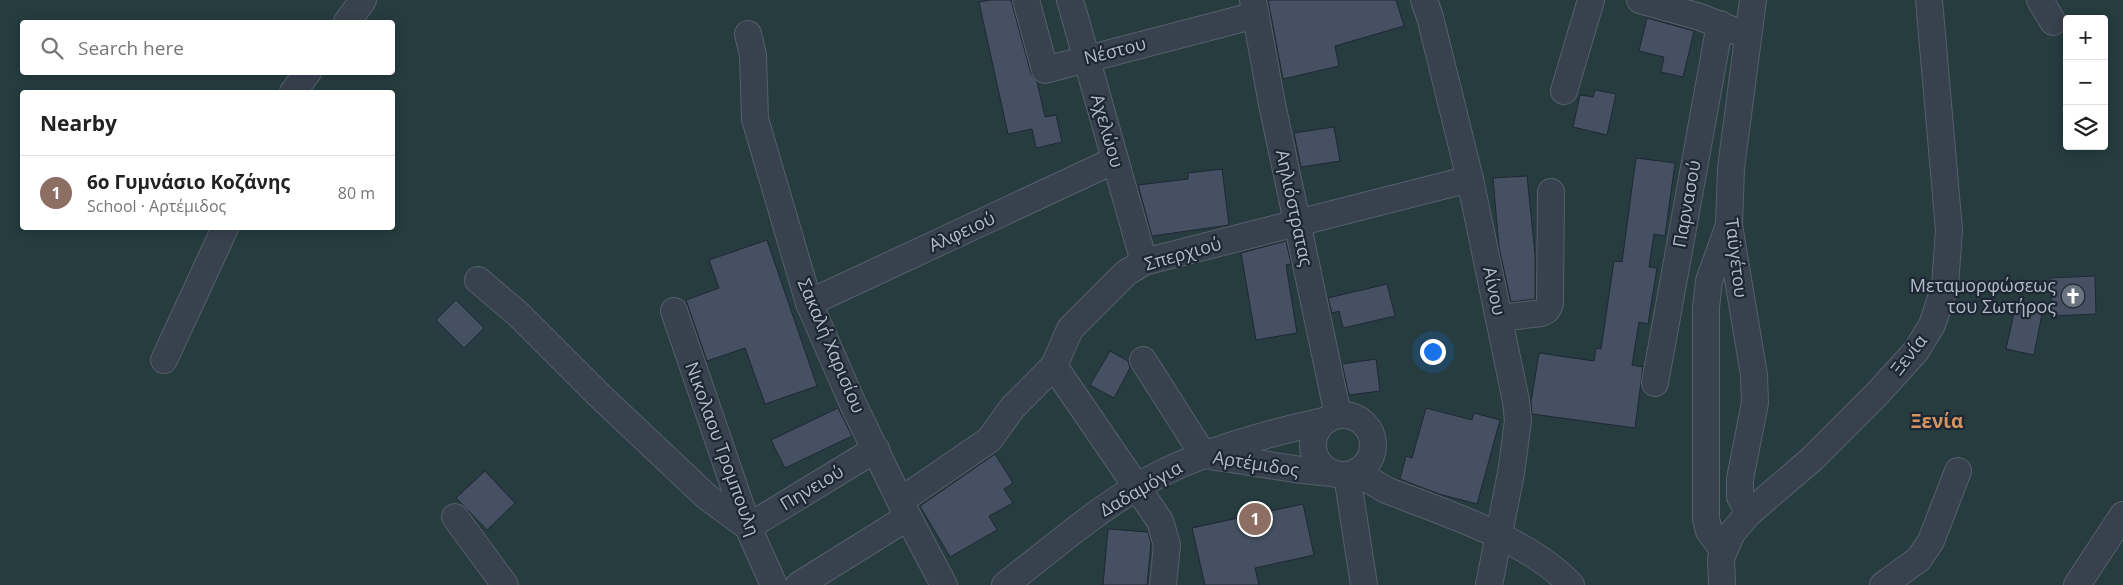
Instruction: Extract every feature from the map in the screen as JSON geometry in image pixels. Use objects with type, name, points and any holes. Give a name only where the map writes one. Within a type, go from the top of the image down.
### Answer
[{"type":"street","points":[[348,20],[363,0]]},
{"type":"street","name":"Νέστου","points":[[1026,0],[1045,70],[1254,7]]},
{"type":"street","name":"Αχελώου","points":[[1070,0],[1144,262]]},
{"type":"street","name":"Αίνου","points":[[1424,0],[1430,16],[1470,179],[1515,393],[1518,421],[1512,473],[1489,585]]},
{"type":"street","points":[[1564,91],[1591,0]]},
{"type":"street","points":[[1640,0],[1720,24],[1747,37]]},
{"type":"street","name":"Ταϋγέτου","points":[[1749,513],[1740,498],[1740,478],[1755,403],[1754,375],[1729,225],[1731,168],[1753,0]]},
{"type":"street","name":"Ξενία","points":[[1720,572],[1732,533],[1749,513],[1812,459],[1877,394],[1916,351],[1932,325],[1945,286],[1949,230],[1929,0]]},
{"type":"street","name":"Αηλιόστρατας","points":[[1254,7],[1297,223],[1331,418]]},
{"type":"street","name":"Παρνασού","points":[[1655,383],[1720,24]]},
{"type":"street","name":"Σακαλή Χαρισίου","points":[[748,34],[754,62],[756,119],[809,303],[831,356],[904,509],[944,585]]},
{"type":"street","points":[[294,90],[306,75]]},
{"type":"street","points":[[1695,159],[1731,168]]},
{"type":"street","name":"Αλφειού","points":[[809,303],[1115,160]]},
{"type":"street","name":"Σπερχιού","points":[[799,585],[904,509],[989,440],[1014,407],[1054,366],[1070,329],[1126,273],[1144,262],[1470,179]]},
{"type":"street","points":[[1500,318],[1541,313],[1547,310],[1550,304],[1551,192]]},
{"type":"street","points":[[1720,572],[1706,519],[1706,307],[1709,281],[1729,225]]},
{"type":"street","points":[[164,360],[224,230]]},
{"type":"street","points":[[478,280],[518,314],[600,396],[707,497],[748,527]]},
{"type":"street","name":"Νικολαου Τρομπουλη","points":[[674,310],[748,527],[774,585]]},
{"type":"street","name":"Αρτέμιδος","points":[[1143,360],[1204,456],[1242,460],[1304,472],[1346,472]]},
{"type":"street","points":[[1054,366],[1160,521],[1167,545],[1163,585]]},
{"type":"street","points":[[1346,472],[1368,463],[1374,443],[1372,433],[1366,424],[1348,414],[1331,418],[1314,439],[1313,450],[1317,459],[1346,472],[1371,481],[1386,490],[1498,536],[1536,555],[1572,585]]},
{"type":"street","name":"Δαδαμόγια","points":[[1005,585],[1090,519],[1136,487],[1178,466],[1204,456],[1331,418]]},
{"type":"street","name":"Πηνειού","points":[[748,527],[876,449]]},
{"type":"street","points":[[1883,585],[1919,560],[1931,541],[1958,471]]},
{"type":"street","points":[[1346,472],[1362,572],[1383,585]]},
{"type":"street","points":[[2077,585],[2123,515]]},
{"type":"street","points":[[456,517],[505,585]]},
{"type":"green space","points":[[0,0],[2123,0],[2123,585],[0,585]]},
{"type":"building","points":[[1011,0],[1031,74],[1037,82],[1045,117],[1056,115],[1062,142],[1036,148],[1032,129],[1008,134],[979,2]]},
{"type":"building","points":[[1268,0],[1396,0],[1404,26],[1335,46],[1339,66],[1283,79]]},
{"type":"building","points":[[1647,18],[1694,31],[1683,77],[1661,72],[1664,57],[1639,51]]},
{"type":"building","points":[[1595,90],[1616,94],[1607,135],[1573,127],[1580,95],[1593,97]]},
{"type":"building","points":[[1334,127],[1340,161],[1301,167],[1294,133]]},
{"type":"building","points":[[1636,158],[1675,163],[1665,236],[1654,234],[1649,267],[1657,268],[1648,324],[1639,322],[1632,365],[1643,367],[1635,428],[1532,414],[1531,402],[1539,353],[1594,361],[1596,348],[1601,349],[1614,261],[1622,262]]},
{"type":"building","points":[[1222,169],[1229,225],[1152,236],[1138,185],[1188,179],[1188,173]]},
{"type":"building","points":[[1527,176],[1535,254],[1535,299],[1511,302],[1499,247],[1493,178]]},
{"type":"building","points":[[767,240],[817,386],[765,404],[745,348],[707,361],[686,300],[719,288],[709,260]]},
{"type":"building","points":[[1286,241],[1291,264],[1286,265],[1297,333],[1256,340],[1241,253]]},
{"type":"building","name":"Μεταμορφώσεως του Σωτήρος","points":[[2095,276],[2096,314],[2052,316],[2050,278]]},
{"type":"building","points":[[1387,284],[1395,316],[1343,328],[1339,311],[1332,313],[1328,298]]},
{"type":"building","points":[[456,300],[484,328],[464,348],[436,320]]},
{"type":"building","points":[[2016,304],[2043,309],[2034,355],[2006,349]]},
{"type":"building","points":[[1110,351],[1128,361],[1130,368],[1114,398],[1090,385]]},
{"type":"building","points":[[1376,359],[1380,391],[1349,395],[1342,364]]},
{"type":"building","points":[[838,408],[852,436],[785,468],[771,440]]},
{"type":"building","points":[[1426,408],[1472,420],[1474,413],[1500,420],[1477,504],[1439,494],[1400,479],[1406,456],[1412,458]]},
{"type":"building","points":[[995,454],[1013,483],[1004,489],[1013,503],[989,516],[997,530],[950,557],[920,506]]},
{"type":"building","points":[[485,471],[515,503],[487,530],[456,498]]},
{"type":"building","points":[[1303,504],[1314,555],[1255,568],[1259,585],[1205,585],[1192,528]]},
{"type":"building","points":[[1108,529],[1148,532],[1151,543],[1147,585],[1103,585]]},
{"type":"place","name":"Μεταμορφώσεως του Σωτήρος","points":[[2073,296]]},
{"type":"place","name":"6ο Γυμνάσιο Κοζάνης","points":[[1255,519]]},
{"type":"district","name":"Ξενία","points":[[1937,421]]}]
